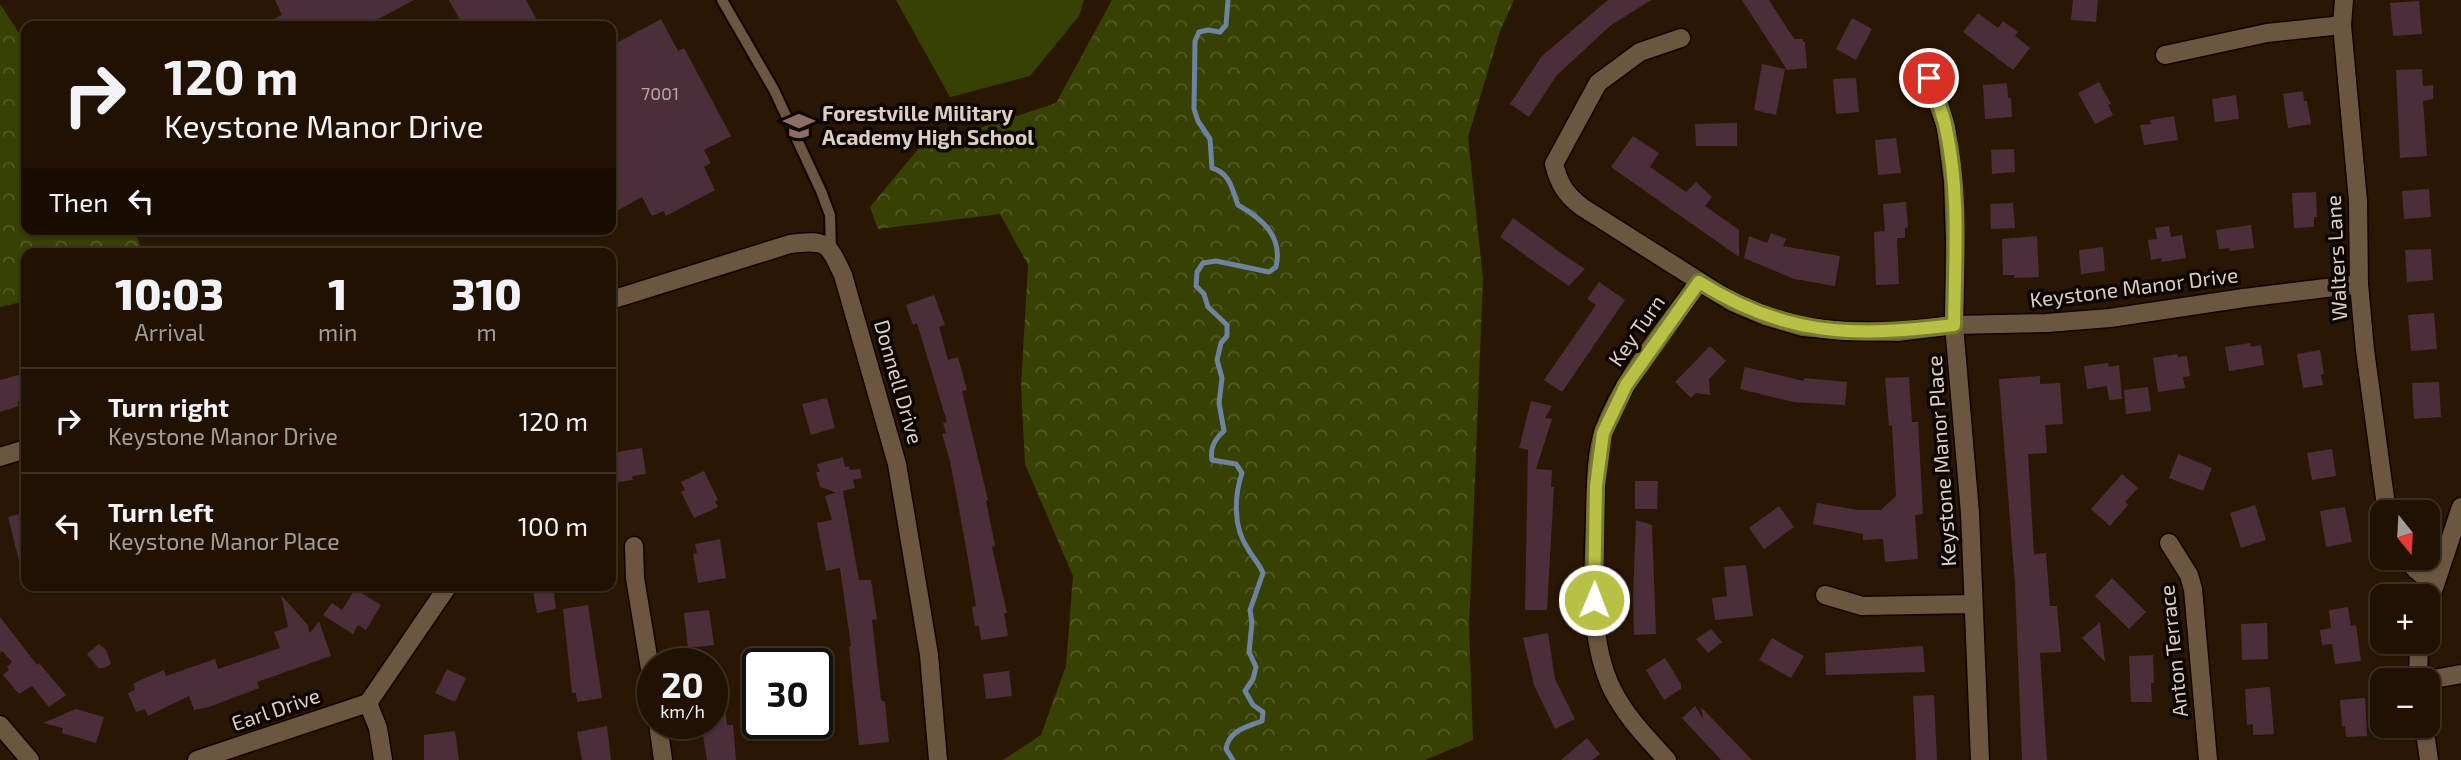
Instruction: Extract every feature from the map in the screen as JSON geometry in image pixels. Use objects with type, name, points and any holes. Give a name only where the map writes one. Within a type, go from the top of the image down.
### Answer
[{"type":"street","name":"Walters Lane","points":[[2344,0],[2342,25],[2357,181],[2359,284],[2385,500]]},
{"type":"street","points":[[2165,55],[2267,33],[2342,25]]},
{"type":"street","name":"Keystone Manor Drive","points":[[1681,38],[1640,52],[1598,83],[1554,164],[1562,188],[1569,197],[1605,223],[1732,302],[1765,316],[1803,327],[1898,332],[1954,325],[2047,323],[2110,318],[2359,284]]},
{"type":"street","name":"Keystone Manor Place","points":[[1929,78],[1946,127],[1953,181],[1954,325],[1970,513],[1980,760]]},
{"type":"street","points":[[616,298],[790,244],[809,241],[824,244],[831,249]]},
{"type":"street","name":"Donnell Drive","points":[[831,249],[843,275],[897,464],[929,655],[938,760]]},
{"type":"street","name":"Key Turn","points":[[1667,760],[1628,718],[1611,687],[1602,662],[1594,600],[1596,486],[1603,433],[1614,408],[1626,385],[1699,282]]},
{"type":"street","points":[[0,457],[21,451]]},
{"type":"street","points":[[2416,570],[2434,583],[2461,507]]},
{"type":"street","name":"Anton Terrace","points":[[2169,543],[2189,575],[2193,589],[2208,760]]},
{"type":"street","points":[[634,546],[635,578],[647,648]]},
{"type":"street","points":[[383,760],[378,728],[368,702],[445,591]]},
{"type":"street","points":[[1825,594],[1862,606],[1973,604]]},
{"type":"street","points":[[2440,678],[2461,674]]},
{"type":"street","name":"Earl Drive","points":[[197,760],[368,702]]},
{"type":"street","points":[[0,724],[30,760]]},
{"type":"street","points":[[2426,738],[2429,760]]},
{"type":"street","points":[[660,739],[663,760]]},
{"type":"lane","points":[[722,0],[774,90],[821,191],[830,215],[831,249]]},
{"type":"green space","points":[[896,0],[1084,0],[1079,16],[1030,76],[950,97]]},
{"type":"green space","points":[[1112,0],[1514,0],[1500,31],[1468,137],[1483,279],[1469,627],[1473,740],[1425,760],[1003,760],[1041,735],[1066,666],[1073,576],[1025,464],[1021,386],[1028,265],[1000,214],[878,229],[870,207],[919,148],[1056,103]]},
{"type":"green space","points":[[0,4],[21,36],[21,235],[136,235],[141,248],[21,248],[21,302],[0,307]]},
{"type":"building","points":[[275,0],[414,0],[374,21],[270,21],[282,15]]},
{"type":"building","points":[[449,0],[526,0],[537,21],[460,21]]},
{"type":"building","points":[[1608,0],[1651,0],[1610,26],[1557,75],[1529,117],[1510,104],[1542,56]]},
{"type":"building","points":[[1742,0],[1769,0],[1794,39],[1803,39],[1805,42],[1807,68],[1787,70]]},
{"type":"building","points":[[2073,0],[2098,0],[2096,22],[2071,20]]},
{"type":"building","points":[[2419,1],[2422,34],[2393,36],[2390,3]]},
{"type":"building","points":[[1978,13],[1998,28],[2003,21],[2018,32],[2015,36],[2030,48],[2013,70],[1963,32]]},
{"type":"building","points":[[1852,18],[1872,29],[1856,60],[1836,49]]},
{"type":"building","points":[[661,19],[678,51],[684,48],[731,136],[704,150],[711,163],[704,167],[715,190],[666,216],[664,211],[652,216],[642,197],[616,211],[616,43]]},
{"type":"building","points":[[1762,64],[1785,69],[1776,115],[1754,110]]},
{"type":"building","points":[[2422,69],[2423,86],[2433,85],[2433,99],[2423,101],[2427,156],[2400,158],[2396,70]]},
{"type":"building","points":[[1856,78],[1859,112],[1836,114],[1833,79]]},
{"type":"building","points":[[2099,82],[2111,104],[2108,105],[2113,115],[2095,124],[2078,93]]},
{"type":"building","points":[[2007,83],[2012,117],[1985,119],[1983,85]]},
{"type":"building","points":[[2303,91],[2311,124],[2288,128],[2283,94]]},
{"type":"building","points":[[2236,95],[2239,119],[2215,122],[2212,99]]},
{"type":"building","points":[[2174,116],[2178,140],[2144,145],[2140,125],[2151,124],[2150,120]]},
{"type":"building","points":[[1737,123],[1737,146],[1696,146],[1695,124]]},
{"type":"building","points":[[1633,136],[1659,153],[1650,167],[1686,192],[1696,182],[1712,197],[1705,206],[1739,230],[1739,257],[1611,167]]},
{"type":"building","points":[[1896,138],[1901,173],[1878,175],[1875,140]]},
{"type":"building","points":[[2014,149],[2015,172],[1992,174],[1991,150]]},
{"type":"building","points":[[2429,189],[2431,217],[2404,219],[2402,191]]},
{"type":"building","points":[[2316,192],[2317,217],[2314,217],[2314,227],[2294,228],[2292,193]]},
{"type":"building","points":[[1906,202],[1908,227],[1905,228],[1905,238],[1897,238],[1899,284],[1876,285],[1874,232],[1885,231],[1883,204]]},
{"type":"building","points":[[2013,203],[2015,228],[1991,229],[1990,204]]},
{"type":"building","points":[[1513,218],[1585,269],[1569,286],[1540,266],[1500,237]]},
{"type":"building","points":[[2251,225],[2254,248],[2230,251],[2229,248],[2219,249],[2216,230]]},
{"type":"building","points":[[2169,226],[2171,237],[2182,235],[2186,258],[2162,262],[2161,258],[2151,260],[2148,240],[2157,239],[2155,228]]},
{"type":"building","points":[[1771,233],[1786,239],[1783,246],[1840,256],[1835,286],[1794,279],[1744,258],[1749,236],[1767,243]]},
{"type":"building","points":[[2037,236],[2039,277],[2014,278],[2014,275],[2003,275],[2002,239]]},
{"type":"building","points":[[2103,247],[2105,271],[2081,274],[2079,250]]},
{"type":"building","points":[[2431,249],[2433,280],[2407,282],[2405,250]]},
{"type":"building","points":[[1599,282],[1625,300],[1562,392],[1544,380],[1596,305],[1587,299]]},
{"type":"building","points":[[934,295],[945,325],[939,327],[948,360],[958,357],[967,390],[962,391],[988,500],[986,501],[995,546],[992,547],[1007,613],[1004,613],[1008,636],[981,640],[979,626],[975,626],[972,607],[976,606],[965,542],[950,461],[942,434],[946,433],[943,423],[947,422],[917,323],[913,325],[906,305]]},
{"type":"building","points":[[2434,313],[2437,349],[2411,351],[2408,315]]},
{"type":"building","points":[[2250,343],[2251,347],[2261,345],[2264,365],[2229,371],[2225,347]]},
{"type":"building","points":[[1710,346],[1726,361],[1709,379],[1710,395],[1696,393],[1691,398],[1675,382]]},
{"type":"building","points":[[2320,350],[2323,385],[2303,388],[2297,354]]},
{"type":"building","points":[[2177,354],[2178,357],[2187,356],[2190,376],[2183,377],[2185,388],[2158,392],[2153,358]]},
{"type":"building","points":[[2108,363],[2109,367],[2119,365],[2122,399],[2109,400],[2107,386],[2087,389],[2084,366]]},
{"type":"building","points":[[1745,367],[1804,381],[1804,378],[1847,382],[1845,405],[1793,402],[1740,389]]},
{"type":"building","points":[[21,374],[21,401],[17,402],[19,406],[0,412],[0,380]]},
{"type":"building","points":[[2040,376],[2040,384],[2060,383],[2063,424],[2045,425],[2047,453],[2028,454],[2034,554],[2046,553],[2050,606],[2057,606],[2061,652],[2040,653],[2047,760],[2022,760],[2015,584],[1999,379]]},
{"type":"building","points":[[1909,377],[1912,422],[1918,422],[1923,514],[1915,515],[1918,559],[1885,562],[1883,539],[1863,540],[1863,534],[1813,524],[1817,503],[1858,510],[1881,510],[1896,496],[1892,425],[1889,426],[1885,378]]},
{"type":"building","points":[[2439,382],[2441,417],[2414,419],[2412,383]]},
{"type":"building","points":[[2148,387],[2151,411],[2126,414],[2124,390]]},
{"type":"building","points":[[827,398],[835,428],[811,435],[802,404]]},
{"type":"building","points":[[1531,401],[1552,406],[1545,418],[1552,419],[1536,469],[1552,470],[1551,487],[1554,487],[1547,610],[1525,610],[1528,450],[1519,448]]},
{"type":"building","points":[[642,448],[646,474],[632,476],[633,480],[616,482],[616,452]]},
{"type":"building","points":[[2332,449],[2336,476],[2312,480],[2307,453]]},
{"type":"building","points":[[2178,454],[2212,468],[2203,491],[2169,478]]},
{"type":"building","points":[[843,457],[845,467],[849,466],[850,470],[860,469],[862,478],[853,480],[855,488],[843,491],[859,580],[871,580],[877,619],[872,620],[881,700],[885,702],[889,742],[859,745],[851,646],[840,568],[826,571],[817,523],[832,520],[825,496],[836,493],[820,487],[817,464]]},
{"type":"building","points":[[704,471],[718,500],[715,501],[718,507],[694,518],[681,492],[685,490],[681,482]]},
{"type":"building","points":[[2122,474],[2138,488],[2125,502],[2128,505],[2110,526],[2091,509]]},
{"type":"building","points":[[1635,481],[1658,481],[1657,509],[1635,509]]},
{"type":"building","points":[[2255,505],[2266,540],[2241,548],[2230,513]]},
{"type":"building","points":[[1779,506],[1794,527],[1764,549],[1749,528]]},
{"type":"building","points":[[2345,507],[2352,542],[2326,547],[2320,511]]},
{"type":"building","points":[[21,513],[21,569],[8,517]]},
{"type":"building","points":[[1636,520],[1652,525],[1656,634],[1634,635]]},
{"type":"building","points":[[720,539],[726,578],[698,583],[693,554],[697,553],[695,544]]},
{"type":"building","points":[[1746,565],[1753,616],[1715,620],[1712,598],[1727,596],[1724,567]]},
{"type":"building","points":[[2112,578],[2146,612],[2129,629],[2095,596]]},
{"type":"building","points":[[354,591],[381,605],[366,630],[358,625],[353,634],[323,615],[332,603],[342,610]]},
{"type":"building","points":[[533,591],[554,591],[556,609],[537,613]]},
{"type":"building","points":[[281,595],[307,624],[310,633],[319,621],[331,656],[257,682],[259,688],[209,707],[194,710],[189,696],[148,716],[145,709],[136,712],[128,693],[135,690],[133,684],[145,678],[164,670],[166,676],[215,659],[218,669],[280,648],[274,632],[288,627]]},
{"type":"building","points":[[588,605],[602,698],[577,702],[576,693],[572,693],[563,609]]},
{"type":"building","points":[[2348,607],[2351,626],[2356,625],[2361,661],[2335,664],[2332,644],[2322,645],[2320,630],[2331,628],[2329,610]]},
{"type":"building","points":[[709,610],[714,645],[688,648],[684,613]]},
{"type":"building","points":[[0,617],[37,665],[39,663],[66,695],[49,707],[32,686],[19,694],[3,675],[12,662],[2,651],[0,653]]},
{"type":"building","points":[[2100,622],[2105,662],[2082,638]]},
{"type":"building","points":[[2267,623],[2268,659],[2242,660],[2241,624]]},
{"type":"building","points":[[1711,629],[1722,642],[1708,653],[1696,639]]},
{"type":"building","points":[[1548,633],[1555,679],[1575,719],[1555,729],[1534,685],[1523,638]]},
{"type":"building","points":[[1772,638],[1804,656],[1791,678],[1759,660]]},
{"type":"building","points":[[99,644],[106,650],[111,664],[104,668],[98,668],[87,654]]},
{"type":"building","points":[[1923,646],[1925,672],[1826,675],[1825,653]]},
{"type":"building","points":[[2153,655],[2152,702],[2131,702],[2129,656]]},
{"type":"building","points":[[1665,658],[1681,684],[1681,689],[1664,700],[1646,670]]},
{"type":"building","points":[[447,669],[466,678],[455,702],[435,693]]},
{"type":"building","points":[[1009,671],[1012,696],[986,699],[983,674]]},
{"type":"building","points":[[2270,687],[2274,734],[2253,735],[2253,724],[2247,725],[2245,689]]},
{"type":"building","points":[[1934,695],[1937,760],[1916,760],[1913,696]]},
{"type":"building","points":[[2365,698],[2367,736],[2346,737],[2345,726],[2342,726],[2340,700]]},
{"type":"building","points":[[1695,706],[1703,719],[1701,707],[1752,760],[1721,760],[1682,718]]},
{"type":"building","points":[[76,709],[104,717],[96,743],[62,733],[63,728],[43,723]]},
{"type":"building","points":[[728,725],[733,725],[736,760],[707,760],[704,739],[728,739]]},
{"type":"building","points":[[607,726],[611,760],[582,760],[577,732]]},
{"type":"building","points":[[455,731],[459,760],[424,760],[424,735]]},
{"type":"building","points":[[1587,738],[1600,754],[1592,760],[1561,760]]},
{"type":"waterway","points":[[1228,0],[1226,25],[1220,32],[1199,32],[1195,41],[1194,109],[1198,121],[1210,139],[1212,168],[1227,178],[1238,205],[1263,223],[1277,247],[1276,267],[1269,272],[1216,261],[1203,263],[1197,272],[1196,286],[1204,294],[1208,307],[1227,325],[1227,336],[1221,343],[1217,360],[1222,378],[1219,403],[1224,431],[1214,444],[1212,460],[1236,464],[1242,473],[1237,492],[1237,522],[1243,540],[1263,573],[1250,610],[1252,623],[1249,652],[1256,667],[1253,679],[1245,691],[1253,705],[1263,712],[1262,721],[1231,737],[1226,749],[1233,760]]},
{"type":"place","name":"Forestville Military Academy High School","points":[[799,126]]},
{"type":"route","points":[[1594,600],[1596,486],[1603,433],[1626,385],[1699,282],[1732,302],[1765,316],[1803,327],[1898,332],[1954,325],[1953,181],[1946,127],[1929,78]]}]
